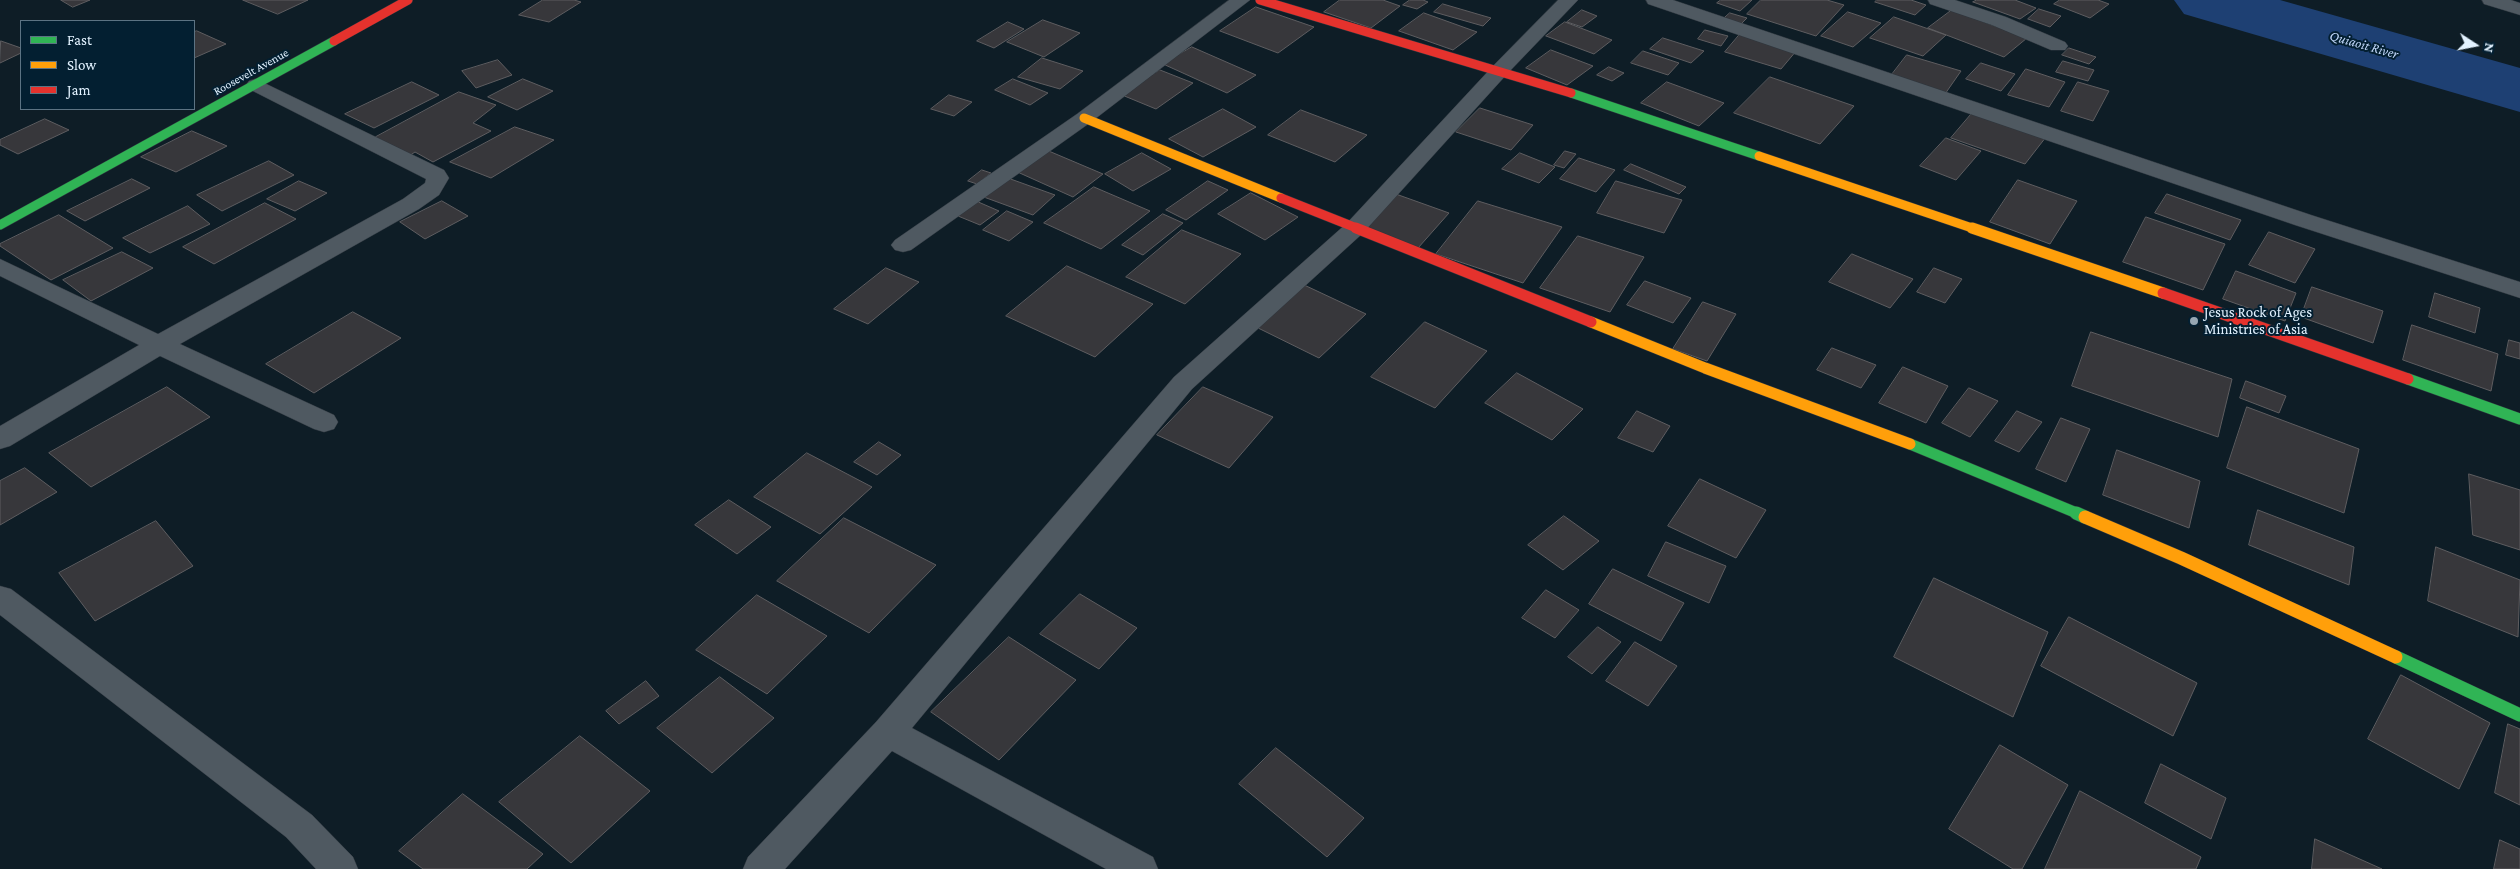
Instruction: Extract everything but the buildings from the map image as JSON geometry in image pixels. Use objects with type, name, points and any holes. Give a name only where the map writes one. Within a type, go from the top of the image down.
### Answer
[{"type":"main road","name":"Roosevelt Avenue","points":[[0,225],[408,0]]},
{"type":"main road","points":[[1260,0],[1500,70],[1816,174],[2520,419]]},
{"type":"main road","points":[[1084,118],[1705,368],[1924,450],[2181,558],[2520,715]]},
{"type":"street","points":[[903,245],[977,191],[1084,118],[1241,0]]},
{"type":"street","points":[[761,869],[888,732],[1183,383],[1355,228],[1500,70],[1569,0]]},
{"type":"street","points":[[1655,0],[2303,220],[2520,290]]},
{"type":"street","points":[[1937,0],[1998,21],[2058,46]]},
{"type":"street","points":[[2491,0],[2520,9]]},
{"type":"street","points":[[0,439],[159,345],[411,204],[426,194],[437,183],[438,178],[436,174],[256,85]]},
{"type":"street","points":[[0,266],[159,345],[324,422]]},
{"type":"street","points":[[0,598],[299,826],[340,869]]},
{"type":"street","points":[[888,732],[1140,869]]},
{"type":"waterway","name":"Quiaoit River","points":[[2207,0],[2520,90]]},
{"type":"traffic: fast","points":[[0,225],[334,41]]},
{"type":"traffic: fast","points":[[1571,93],[1759,156]]},
{"type":"traffic: fast","points":[[2408,379],[2520,419]]},
{"type":"traffic: fast","points":[[1910,444],[2085,517]]},
{"type":"traffic: fast","points":[[2396,657],[2520,715]]},
{"type":"traffic: slow","points":[[1084,118],[1281,198]]},
{"type":"traffic: slow","points":[[1759,156],[2163,293]]},
{"type":"traffic: slow","points":[[1591,322],[1705,368],[1910,444]]},
{"type":"traffic: slow","points":[[2085,517],[2181,558],[2396,657]]},
{"type":"traffic: jam","points":[[334,41],[408,0]]},
{"type":"traffic: jam","points":[[1260,0],[1571,93]]},
{"type":"traffic: jam","points":[[1281,198],[1591,322]]},
{"type":"traffic: jam","points":[[2163,293],[2408,379]]},
{"type":"place","name":"Jesus Rock of Ages Ministries of Asia","points":[[2194,321]]}]
